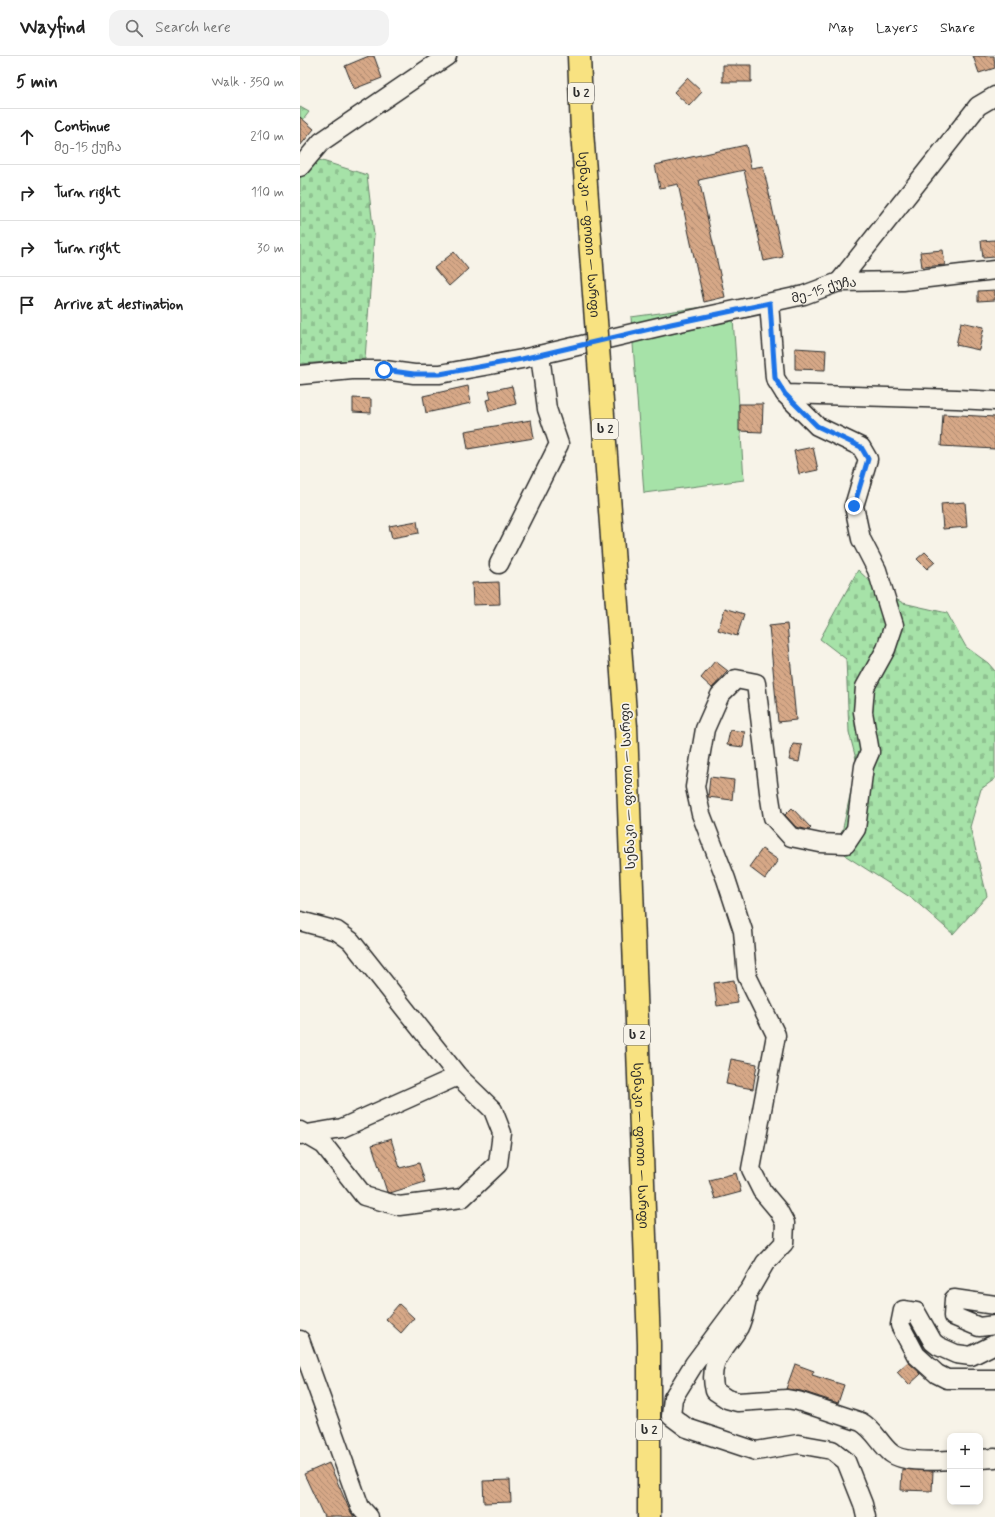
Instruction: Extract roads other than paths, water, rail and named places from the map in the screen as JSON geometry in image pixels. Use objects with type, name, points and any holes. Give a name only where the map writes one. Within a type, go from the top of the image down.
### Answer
[{"type":"highway","name":"სენაკი — ფოთი — სარფი","points":[[579,56],[582,131],[626,727],[649,1344],[649,1517]]},
{"type":"street","points":[[300,167],[321,142],[447,56]]},
{"type":"street","points":[[839,282],[978,106],[995,96]]},
{"type":"street","name":"მე-15 ქუჩა","points":[[300,375],[352,370],[384,370],[414,374],[440,374],[540,355],[770,303],[804,295],[839,282],[903,280],[995,270]]},
{"type":"street","points":[[770,303],[775,378],[785,394],[817,426],[861,447],[868,459],[854,506],[861,539],[877,570],[894,625],[886,649],[865,687],[863,712],[870,752],[864,766],[856,829],[846,844],[820,843],[791,837],[773,817],[768,792],[756,683],[736,678],[720,695],[705,729],[695,787],[701,814],[726,879],[743,931],[747,976],[776,1035],[751,1169],[762,1191],[778,1210],[785,1223],[784,1243],[765,1264],[750,1289],[694,1364],[673,1398],[671,1416],[687,1428],[756,1451],[798,1444],[832,1450],[846,1461],[863,1504],[866,1517]]},
{"type":"street","points":[[499,564],[559,444],[547,409],[540,355]]},
{"type":"street","points":[[785,394],[995,401]]},
{"type":"street","points":[[300,921],[338,931],[351,941],[458,1076],[493,1110],[502,1134],[498,1164],[462,1198],[399,1206],[364,1196],[324,1145],[302,1133]]},
{"type":"street","points":[[302,1133],[342,1128],[458,1076]]},
{"type":"street","points":[[750,1289],[740,1325],[715,1363],[712,1380],[715,1391],[727,1399],[738,1402],[787,1399],[798,1401],[861,1422],[867,1426],[891,1453],[898,1456],[910,1460],[947,1460]]},
{"type":"street","points":[[995,1305],[954,1300],[953,1316],[979,1327],[995,1325]]},
{"type":"street","points":[[995,1344],[971,1356],[956,1354],[938,1346],[933,1342],[916,1312],[902,1310],[900,1325],[916,1355],[937,1374],[947,1379],[995,1379]]},
{"type":"street","points":[[300,1340],[360,1507],[369,1517]]},
{"type":"street","points":[[983,1459],[995,1458]]}]
